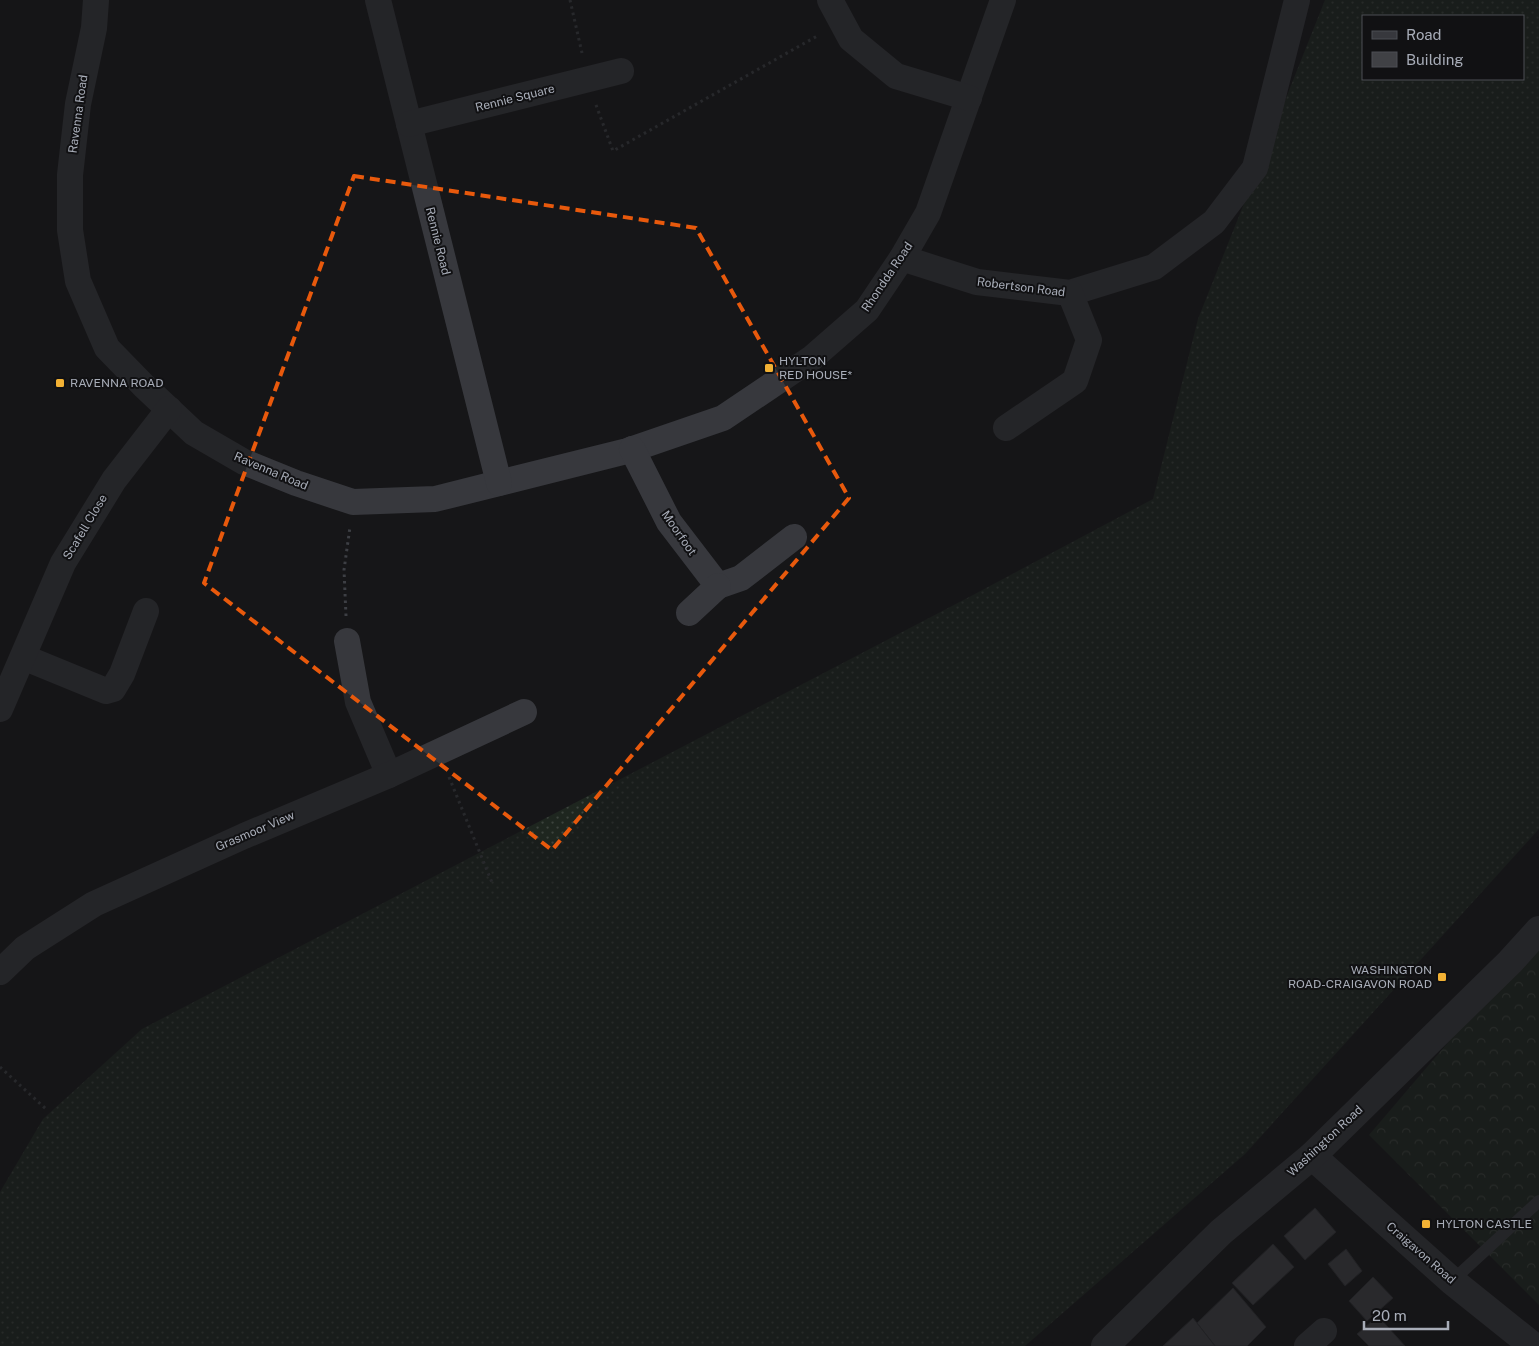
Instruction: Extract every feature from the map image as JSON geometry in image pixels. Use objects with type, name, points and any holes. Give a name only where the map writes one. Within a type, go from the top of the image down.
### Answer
[{"type":"street","name":"Ravenna Road","points":[[96,0],[94,28],[78,104],[70,175],[70,230],[78,281],[107,348],[194,433],[244,462],[296,483],[353,502],[435,499],[499,483]]},
{"type":"street","name":"Rennie Road","points":[[378,0],[499,483]]},
{"type":"street","name":"Rhondda Road","points":[[499,483],[632,449],[723,418],[812,358],[867,310],[902,258],[928,213],[1003,0]]},
{"type":"street","name":"Robertson Road","points":[[902,258],[977,282],[1070,293],[1154,267],[1214,222],[1255,168],[1297,0]]},
{"type":"street","points":[[836,11],[851,38],[896,76],[968,98]]},
{"type":"street","name":"Rennie Square","points":[[409,124],[621,71]]},
{"type":"street","points":[[1006,428],[1075,381],[1089,340],[1070,293]]},
{"type":"street","name":"Scafell Close","points":[[0,709],[63,563],[114,480],[169,410]]},
{"type":"street","name":"Moorfoot","points":[[632,449],[669,522],[718,586]]},
{"type":"street","points":[[689,613],[718,586],[741,578],[794,537]]},
{"type":"street","points":[[23,657],[106,691],[113,689],[122,674],[146,611]]},
{"type":"street","points":[[347,641],[358,702],[389,775]]},
{"type":"street","name":"Grasmoor View","points":[[0,972],[25,948],[94,904],[244,836],[389,775],[524,712]]},
{"type":"street","name":"Washington Road","points":[[1105,1346],[1221,1232],[1312,1156],[1510,962],[1539,930]]},
{"type":"street","name":"Craigavon Road","points":[[1312,1156],[1452,1282],[1533,1346]]},
{"type":"lane","points":[[1452,1282],[1539,1202]]},
{"type":"path","points":[[570,0],[587,80],[613,152],[836,11]]},
{"type":"path","points":[[347,641],[344,570],[353,502]]},
{"type":"path","points":[[439,752],[493,885]]},
{"type":"path","points":[[0,1067],[46,1109]]},
{"type":"highlighted area","points":[[354,176],[696,228],[849,498],[552,850],[204,583]]},
{"type":"green space","points":[[1325,0],[1539,0],[1539,829],[1245,1154],[1025,1346],[0,1346],[0,1192],[43,1119],[142,1029],[1153,499],[1198,319]]},
{"type":"green space","points":[[1539,936],[1539,1305],[1369,1135]]},
{"type":"building","points":[[1315,1208],[1336,1232],[1305,1260],[1284,1236]]},
{"type":"building","points":[[1273,1244],[1294,1267],[1253,1305],[1232,1283]]},
{"type":"building","points":[[1346,1249],[1362,1271],[1345,1286],[1328,1264]]},
{"type":"building","points":[[1373,1277],[1393,1298],[1367,1321],[1349,1301]]},
{"type":"building","points":[[1233,1288],[1266,1327],[1247,1346],[1215,1346],[1197,1323]]},
{"type":"building","points":[[1378,1316],[1405,1346],[1369,1346],[1357,1334]]},
{"type":"building","points":[[1193,1318],[1215,1346],[1163,1346]]},
{"type":"place","name":"HYLTON RED HOUSE*","points":[[769,368]]},
{"type":"place","name":"RAVENNA ROAD","points":[[60,383]]},
{"type":"place","name":"WASHINGTON ROAD-CRAIGAVON ROAD","points":[[1442,977]]},
{"type":"place","name":"HYLTON CASTLE","points":[[1426,1224]]}]
